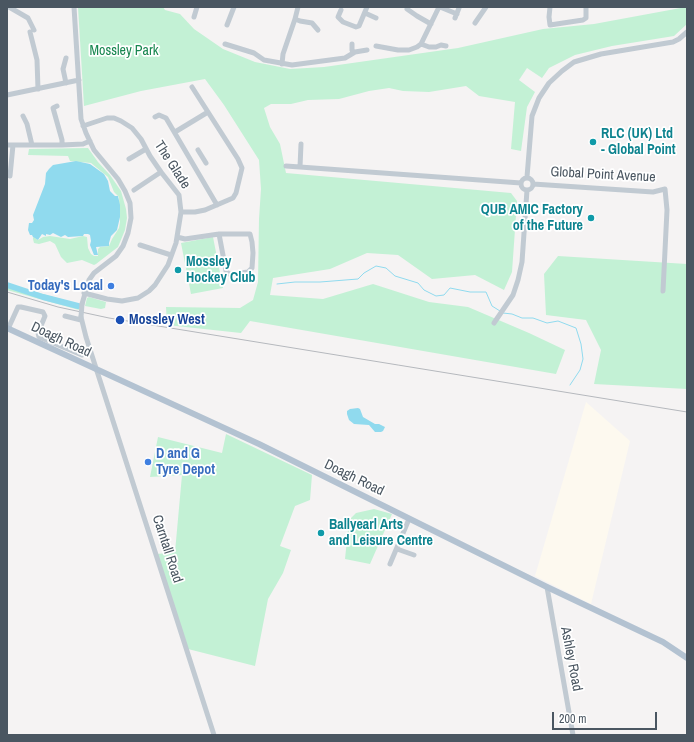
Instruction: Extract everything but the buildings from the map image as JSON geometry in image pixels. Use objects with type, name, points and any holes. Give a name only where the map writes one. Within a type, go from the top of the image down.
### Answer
[{"type":"main road","name":"Doagh Road","points":[[8,328],[259,444],[546,587],[663,642],[687,658]]},
{"type":"street","points":[[66,316],[81,318],[84,293],[91,277],[112,261],[120,251],[126,239],[131,218],[130,203],[122,185],[98,156],[90,141],[80,112],[74,7]]},
{"type":"street","points":[[194,17],[197,7]]},
{"type":"street","points":[[227,25],[234,7]]},
{"type":"street","points":[[282,64],[298,7]]},
{"type":"street","points":[[341,10],[336,17],[351,26],[358,27],[367,7]]},
{"type":"street","points":[[376,46],[395,50],[409,50],[417,48],[421,44],[439,7],[457,13]]},
{"type":"street","points":[[475,23],[486,7]]},
{"type":"street","points":[[550,7],[550,25],[583,20],[586,18],[586,7]]},
{"type":"street","points":[[12,8],[28,18],[37,60],[38,89]]},
{"type":"street","points":[[407,8],[431,24]]},
{"type":"street","points":[[365,14],[376,18]]},
{"type":"street","points":[[295,19],[300,22],[312,23],[318,30]]},
{"type":"street","points":[[521,183],[522,180],[527,177],[532,116],[539,98],[553,79],[574,62],[628,48],[666,44],[679,39],[687,32]]},
{"type":"street","points":[[225,44],[254,53],[259,58],[264,60],[292,65],[345,58],[353,53],[367,50]]},
{"type":"street","points":[[352,44],[353,53]]},
{"type":"street","points":[[421,44],[429,47],[441,45],[446,46]]},
{"type":"street","points":[[66,58],[63,70],[66,83]]},
{"type":"street","points":[[7,95],[79,80]]},
{"type":"street","points":[[181,212],[205,210],[233,198],[236,193],[242,168],[192,87]]},
{"type":"street","points":[[57,106],[53,108],[62,145]]},
{"type":"street","points":[[175,132],[208,112]]},
{"type":"street","points":[[155,117],[159,115],[166,118],[217,205]]},
{"type":"street","points":[[22,116],[27,124],[32,145]]},
{"type":"street","name":"The Glade","points":[[84,126],[102,118],[114,118],[132,128],[161,172],[179,195],[181,212],[177,237],[171,256],[166,268],[155,285],[139,297],[130,300],[120,301],[84,293]]},
{"type":"street","points":[[10,176],[10,145],[83,144],[90,141]]},
{"type":"street","points":[[300,167],[301,144]]},
{"type":"street","points":[[129,159],[146,148]]},
{"type":"street","points":[[193,162],[199,153],[206,163]]},
{"type":"street","points":[[286,166],[521,183]]},
{"type":"street","points":[[134,190],[161,172]]},
{"type":"street","name":"Global Point Avenue","points":[[527,177],[532,179],[533,184]]},
{"type":"street","points":[[494,323],[513,294],[522,262],[526,190],[522,188],[521,183]]},
{"type":"street","name":"Global Point Avenue","points":[[526,190],[530,189],[533,184]]},
{"type":"street","name":"Global Point Avenue","points":[[533,184],[653,192],[665,189],[667,210],[663,291]]},
{"type":"street","points":[[177,237],[185,239],[219,234],[250,234],[253,252],[252,268],[248,272],[229,274],[226,271],[219,234]]},
{"type":"street","points":[[140,245],[171,256]]},
{"type":"street","points":[[8,328],[10,317],[18,307],[43,312],[45,316],[38,333],[39,337],[80,353]]},
{"type":"street","name":"Carntall Road","points":[[81,318],[214,735]]},
{"type":"street","points":[[390,564],[409,519]]},
{"type":"street","points":[[397,549],[414,554]]},
{"type":"street","name":"Ashley Road","points":[[546,587],[573,735]]},
{"type":"shaded area","points":[[586,402],[630,441],[591,604],[535,576]]},
{"type":"green space","name":"Mossley Park","points":[[78,7],[163,7],[165,10],[180,14],[194,29],[223,49],[255,62],[290,69],[324,67],[458,48],[543,29],[594,24],[686,7],[687,24],[674,36],[612,46],[575,55],[549,68],[542,78],[527,68],[519,80],[535,92],[527,107],[521,151],[511,149],[515,102],[479,96],[466,86],[429,92],[403,91],[389,88],[369,91],[339,99],[308,100],[291,104],[271,104],[264,108],[270,127],[280,144],[286,173],[511,193],[517,201],[512,272],[504,290],[475,275],[432,279],[398,255],[367,253],[330,269],[273,278],[270,295],[323,299],[373,284],[429,302],[468,307],[565,350],[556,374],[250,321],[241,333],[167,325],[166,307],[240,308],[253,300],[258,282],[261,189],[259,160],[224,105],[205,79],[141,91],[84,106]]},
{"type":"green space","points":[[88,148],[121,191],[127,218],[125,230],[118,247],[94,265],[82,260],[67,263],[61,257],[55,244],[50,241],[39,244],[34,243],[33,237],[38,240],[43,237],[50,236],[70,239],[83,236],[87,237],[88,248],[91,254],[98,256],[98,249],[100,247],[109,246],[119,228],[120,222],[119,197],[114,192],[108,177],[91,163],[70,161],[68,156],[28,155],[29,149]]},
{"type":"green space","points":[[213,237],[223,288],[191,294],[181,243]]},
{"type":"green space","points":[[558,256],[687,264],[687,389],[594,384],[601,350],[586,320],[546,315],[544,274]]},
{"type":"green space","points":[[7,284],[79,304],[79,310],[7,290]]},
{"type":"green space","points":[[89,297],[106,302],[105,308],[101,309],[85,306],[87,298]]},
{"type":"green space","points":[[226,434],[312,475],[310,500],[295,506],[280,546],[291,550],[283,573],[268,599],[255,666],[188,649],[157,554],[175,552],[182,475],[150,477],[158,437],[222,453]]},
{"type":"green space","points":[[374,509],[392,514],[370,564],[345,559],[349,520],[356,513]]},
{"type":"water","points":[[76,161],[90,164],[104,174],[108,181],[110,191],[115,196],[118,196],[120,217],[117,230],[111,236],[109,246],[96,247],[98,255],[94,255],[90,245],[90,235],[88,234],[84,234],[83,236],[68,237],[65,235],[61,237],[53,233],[50,235],[46,234],[46,236],[42,234],[38,240],[30,235],[28,230],[29,223],[32,223],[34,220],[33,215],[45,184],[46,173],[53,165]]},
{"type":"water","points":[[358,408],[360,409],[363,417],[375,424],[385,427],[383,431],[375,432],[369,425],[354,424],[349,420],[347,411]]},
{"type":"waterway","points":[[277,284],[358,279],[364,273],[376,266],[386,268],[395,276],[418,283],[424,290],[436,296],[444,295],[450,288],[470,292],[486,292],[492,306],[500,311]]},
{"type":"waterway","points":[[7,285],[43,297],[78,306]]},
{"type":"waterway","points":[[503,313],[512,314],[522,318],[533,318],[547,323],[558,321],[576,328],[581,344],[583,359],[580,370],[570,385]]},
{"type":"railway","points":[[7,292],[58,307],[109,318],[687,412]]},
{"type":"place","name":"RLC (UK) Ltd - Global Point","points":[[593,142]]},
{"type":"place","name":"QUB AMIC Factory of the Future","points":[[591,218]]},
{"type":"place","name":"Mossley Hockey Club","points":[[178,270]]},
{"type":"place","name":"Today's Local","points":[[111,286]]},
{"type":"place","name":"Mossley West","points":[[120,320]]},
{"type":"place","name":"D and G Tyre Depot","points":[[148,462]]},
{"type":"place","name":"Ballyearl Arts and Leisure Centre","points":[[321,533]]}]
